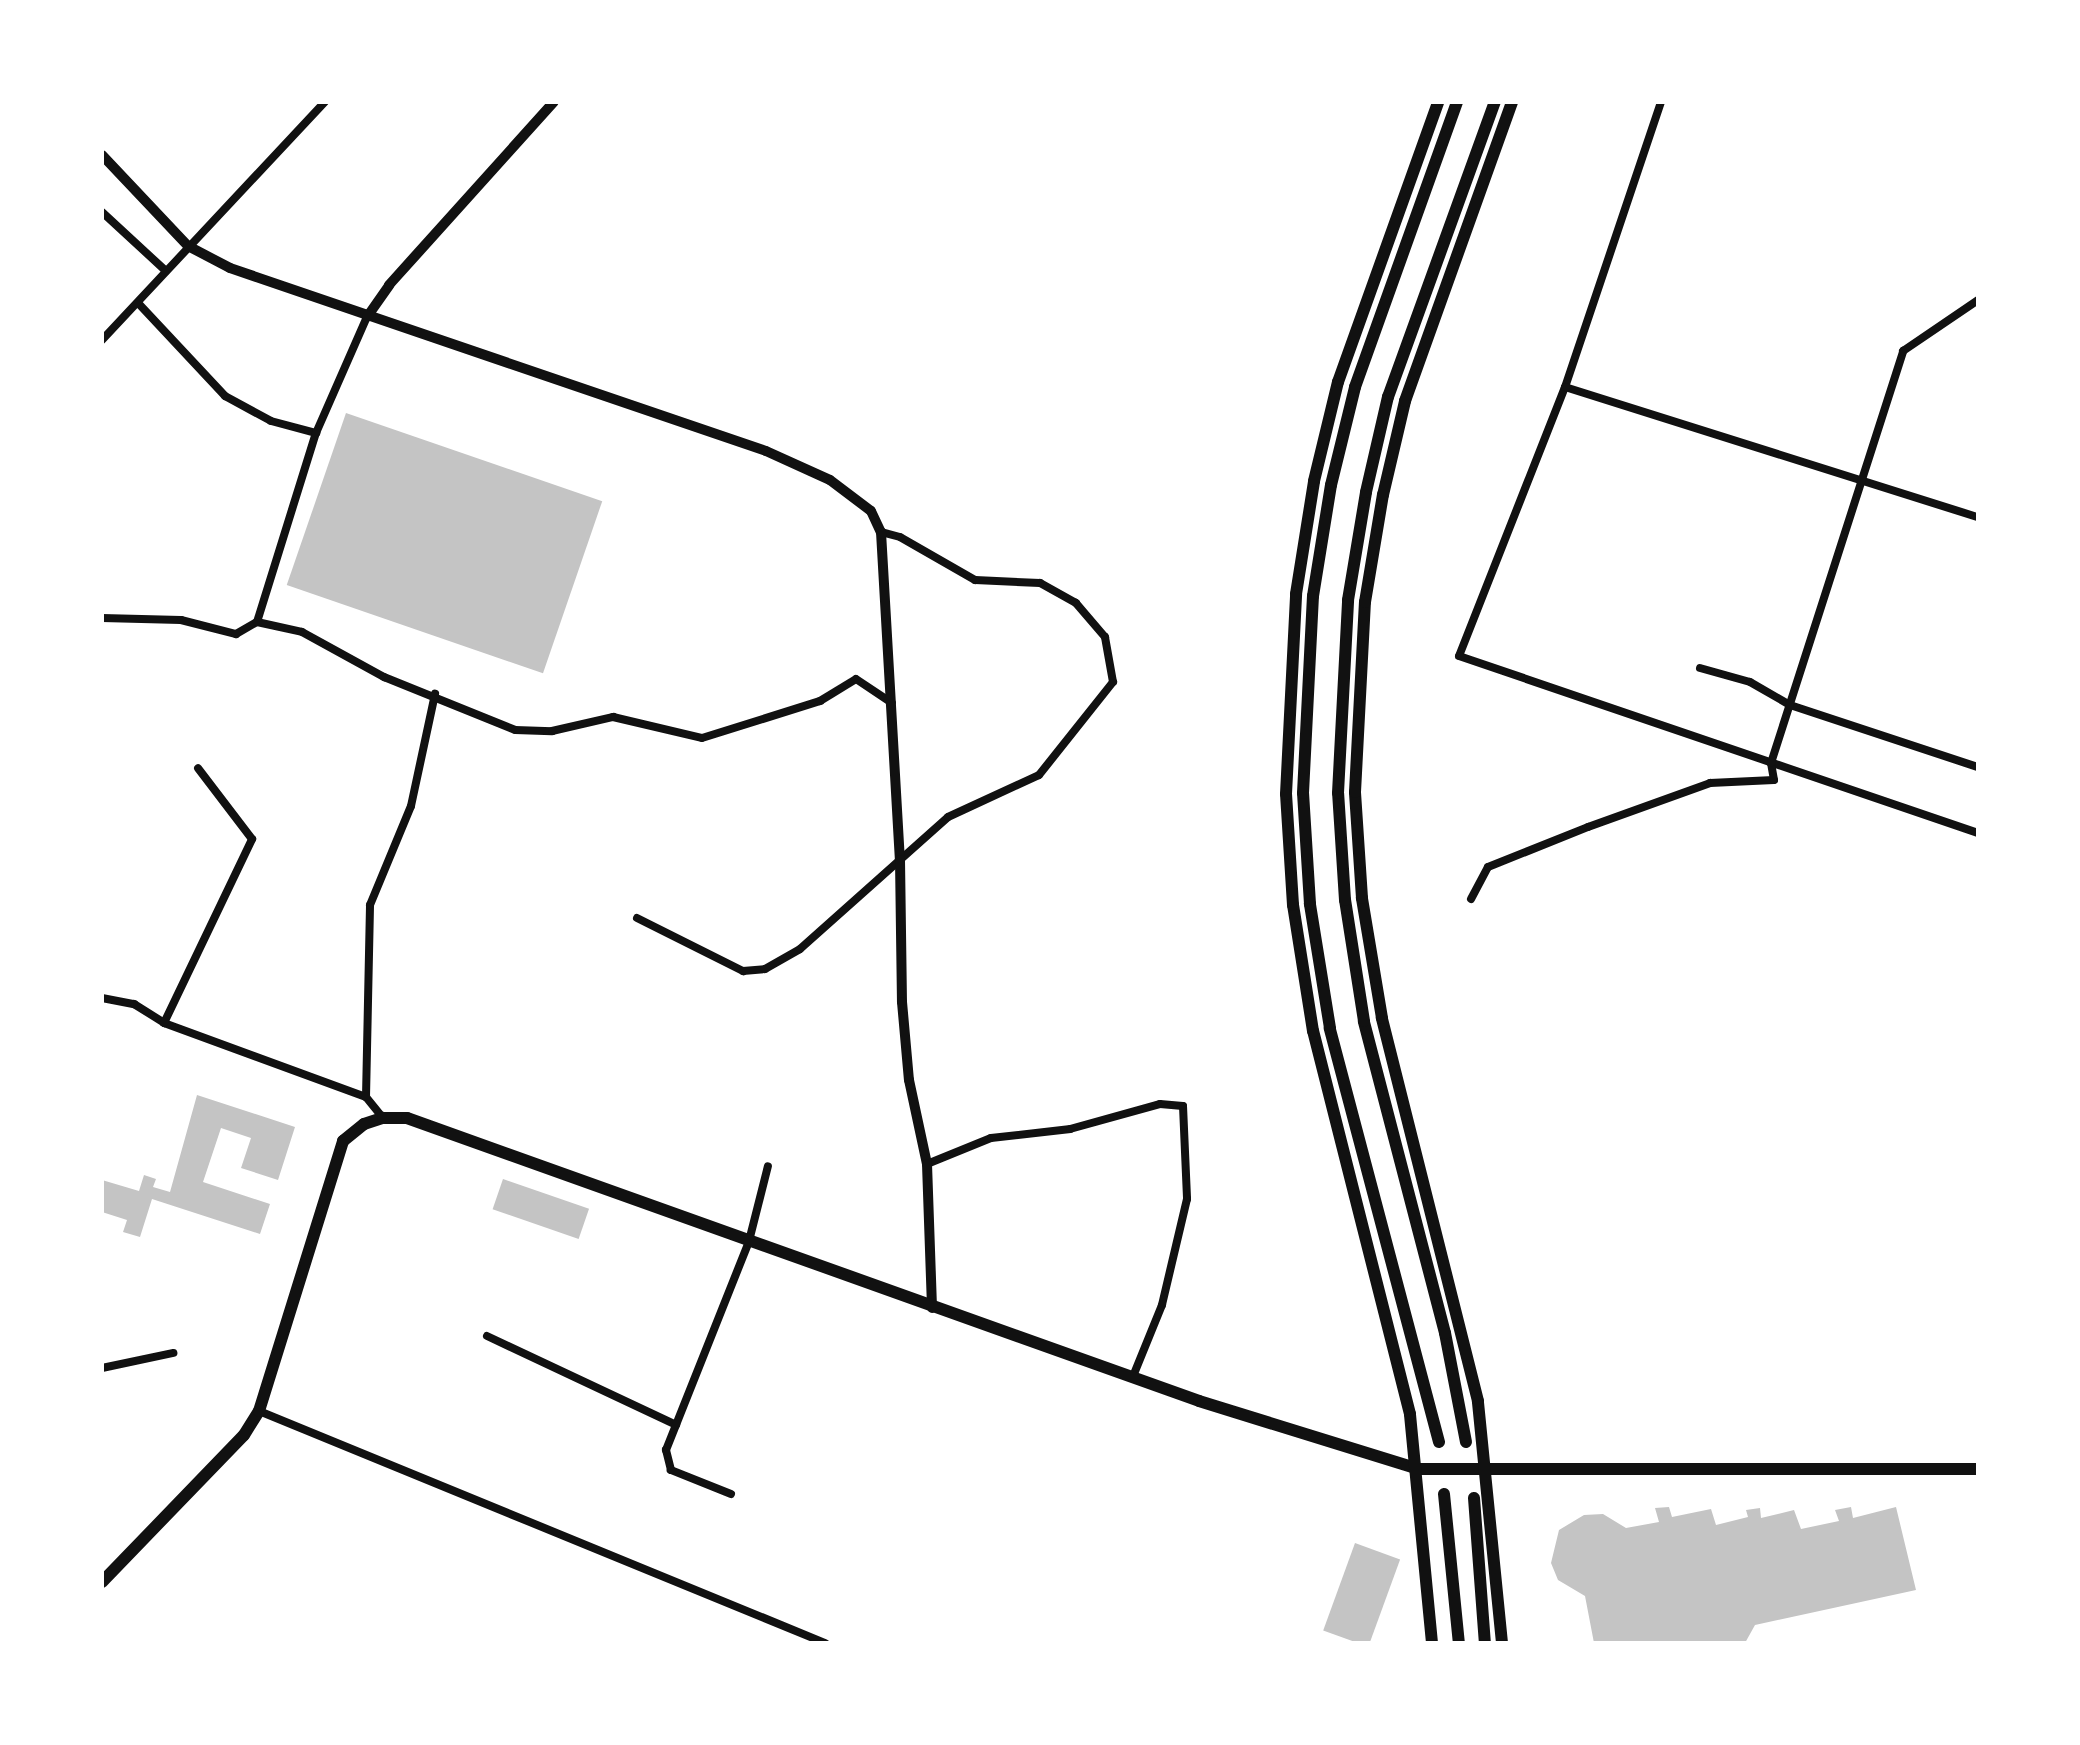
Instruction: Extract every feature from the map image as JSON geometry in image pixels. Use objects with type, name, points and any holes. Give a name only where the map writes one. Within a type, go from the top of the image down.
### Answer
[{"type":"main road","points":[[1432,1643],[1414,1444],[1394,1345],[1313,1031],[1293,905],[1286,794],[1288,687],[1314,481],[1338,382],[1438,102]]},
{"type":"main road","points":[[1439,1442],[1330,1028],[1310,904],[1303,793],[1313,596],[1331,485],[1355,387],[1457,102]]},
{"type":"main road","points":[[1466,1442],[1445,1333],[1364,1021],[1345,900],[1338,778],[1348,600],[1366,492],[1388,397],[1495,102]]},
{"type":"main road","points":[[1502,1643],[1488,1473],[1462,1329],[1382,1018],[1362,898],[1356,778],[1365,602],[1383,495],[1405,401],[1512,102]]},
{"type":"main road","points":[[102,1582],[244,1435],[259,1411],[343,1141],[364,1124],[383,1118],[407,1118],[932,1308],[1134,1374],[1199,1401],[1418,1469],[1488,1473],[1978,1469]]},
{"type":"main road","points":[[1444,1494],[1459,1643]]},
{"type":"main road","points":[[1474,1498],[1485,1643]]},
{"type":"street","points":[[102,340],[325,102]]},
{"type":"street","points":[[257,622],[316,433],[367,317],[389,285],[554,102]]},
{"type":"street","points":[[1661,102],[1565,387],[1459,656],[1978,833]]},
{"type":"street","points":[[102,155],[188,246],[230,268],[766,451],[853,496],[871,511],[881,532],[908,1065],[927,1164],[932,1308]]},
{"type":"street","points":[[102,212],[166,271]]},
{"type":"street","points":[[1471,899],[1488,867],[1710,783],[1774,780],[1771,763],[1903,351],[1978,300]]},
{"type":"street","points":[[139,304],[225,396],[271,421],[316,433]]},
{"type":"street","points":[[1565,387],[1861,484],[1978,517]]},
{"type":"street","points":[[637,918],[754,974],[800,949],[948,817],[1039,775],[1113,682],[1099,625],[1076,603],[1040,583],[975,580],[900,537],[881,532]]},
{"type":"street","points":[[102,618],[164,618],[236,634],[257,622],[302,632],[384,677],[435,694],[515,730],[552,731],[613,717],[702,738],[820,701],[856,679],[892,703]]},
{"type":"street","points":[[1700,668],[1750,682],[1790,705],[1978,767]]},
{"type":"street","points":[[366,1097],[370,905],[411,806],[435,694]]},
{"type":"street","points":[[164,1023],[252,839],[198,768]]},
{"type":"street","points":[[102,998],[134,1004],[164,1023],[366,1097],[383,1118]]},
{"type":"street","points":[[927,1164],[991,1138],[1070,1129],[1160,1104],[1183,1106],[1187,1199],[1162,1305],[1134,1374]]},
{"type":"street","points":[[731,1494],[667,1466],[666,1450],[749,1241],[768,1166]]},
{"type":"street","points":[[487,1336],[676,1425]]},
{"type":"street","points":[[102,1368],[173,1353]]},
{"type":"street","points":[[259,1411],[825,1643]]},
{"type":"building","points":[[346,413],[602,501],[543,673],[287,585]]},
{"type":"building","points":[[197,1095],[295,1127],[278,1180],[241,1168],[251,1138],[221,1128],[203,1182],[270,1204],[260,1234],[152,1199],[140,1237],[123,1232],[127,1220],[102,1212],[102,1180],[139,1191],[144,1175],[156,1179],[153,1187],[170,1192]]},
{"type":"building","points":[[503,1179],[589,1209],[579,1239],[493,1209]]},
{"type":"building","points":[[1669,1507],[1672,1517],[1711,1509],[1716,1525],[1748,1517],[1746,1510],[1760,1508],[1761,1518],[1794,1510],[1801,1529],[1839,1521],[1835,1510],[1851,1507],[1853,1518],[1896,1507],[1916,1590],[1755,1625],[1745,1643],[1594,1643],[1585,1596],[1558,1580],[1551,1563],[1559,1530],[1584,1515],[1603,1514],[1626,1528],[1659,1522],[1655,1508]]},
{"type":"building","points":[[1355,1543],[1400,1559],[1370,1643],[1358,1643],[1323,1630]]}]
